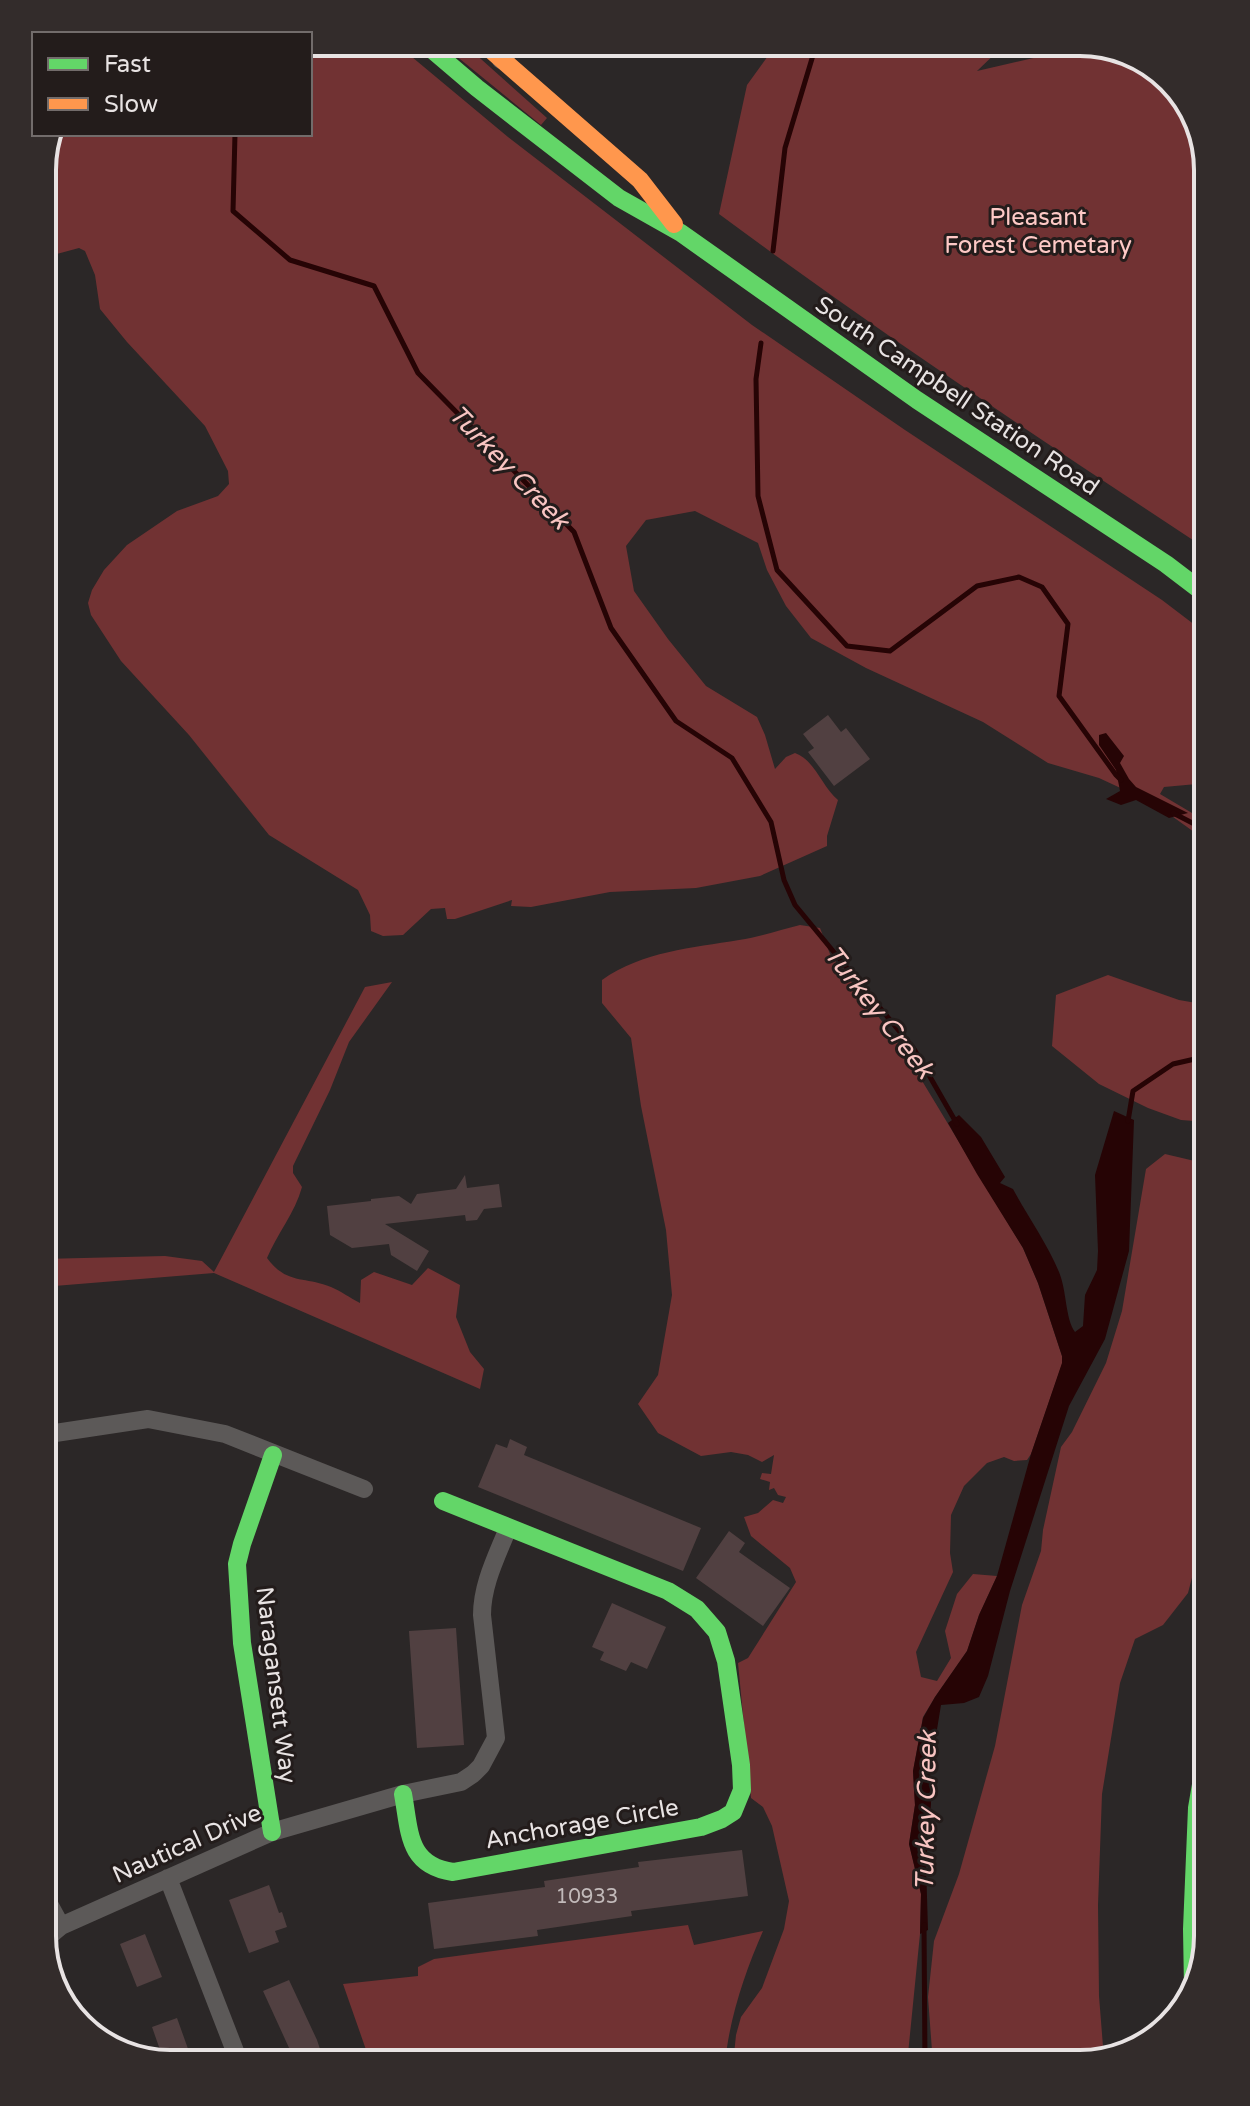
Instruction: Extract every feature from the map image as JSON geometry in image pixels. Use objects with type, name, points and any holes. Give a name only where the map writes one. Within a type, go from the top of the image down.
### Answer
[{"type":"main road","name":"South Campbell Station Road","points":[[439,56],[619,198],[681,233],[917,400],[1194,585]]},
{"type":"main road","name":"South Campbell Station Road","points":[[497,56],[640,180],[681,233]]},
{"type":"main road","name":"Naragansett Way","points":[[272,1832],[242,1643],[237,1564],[273,1455]]},
{"type":"main road","name":"Anchorage Circle","points":[[403,1794],[413,1846],[420,1860],[443,1872],[453,1872],[701,1827],[733,1812],[742,1781],[724,1651],[711,1623],[683,1599],[668,1591],[443,1501]]},
{"type":"main road","points":[[1192,1954],[1194,1881]]},
{"type":"street","points":[[501,60],[505,56]]},
{"type":"street","points":[[56,1433],[148,1419],[225,1434],[364,1489]]},
{"type":"street","points":[[403,1794],[461,1782],[481,1766],[496,1738],[482,1602],[508,1528]]},
{"type":"street","name":"Nautical Drive","points":[[56,1930],[272,1832],[403,1794]]},
{"type":"street","points":[[168,1878],[235,2050]]},
{"type":"street","points":[[56,1917],[61,1926]]},
{"type":"green space","points":[[312,56],[411,56],[508,137],[752,325],[1194,624],[1194,784],[1164,787],[1160,794],[1194,813],[1194,832],[1155,804],[1099,778],[1048,763],[983,722],[866,668],[811,638],[786,606],[767,570],[758,543],[695,511],[646,520],[626,546],[634,591],[706,686],[757,717],[775,769],[786,757],[795,753],[802,756],[838,800],[827,846],[760,876],[696,888],[610,892],[531,907],[511,906],[512,900],[455,919],[447,919],[445,908],[431,909],[403,935],[383,936],[371,931],[370,915],[358,890],[269,835],[189,735],[121,661],[91,615],[88,603],[92,590],[104,570],[127,545],[177,511],[218,496],[229,484],[228,471],[205,426],[100,309],[95,275],[85,251],[79,248],[56,254],[56,162],[62,136],[312,136]]},
{"type":"green space","points":[[456,56],[478,56],[547,118],[541,125]]},
{"type":"green space","name":"Pleasant Forest Cemetary","points":[[768,56],[993,56],[977,71],[1043,56],[1088,56],[1131,68],[1166,95],[1182,119],[1190,140],[1194,170],[1194,541],[900,343],[719,214],[747,85]]},
{"type":"green space","points":[[800,925],[820,928],[830,954],[901,1046],[1023,1248],[1062,1356],[1062,1364],[1027,1460],[1014,1461],[1004,1457],[987,1463],[964,1486],[951,1515],[953,1572],[916,1652],[921,1677],[937,1681],[951,1658],[945,1631],[957,1594],[973,1574],[997,1576],[967,1651],[923,1717],[913,1771],[915,1805],[909,1844],[921,1894],[908,2050],[734,2050],[741,2017],[762,1988],[784,1929],[789,1901],[772,1826],[763,1807],[751,1798],[738,1663],[748,1658],[796,1582],[790,1568],[751,1536],[744,1517],[758,1513],[773,1500],[783,1503],[786,1497],[778,1495],[774,1488],[769,1490],[770,1482],[760,1479],[762,1473],[771,1474],[774,1455],[762,1462],[731,1452],[701,1456],[658,1433],[638,1404],[658,1375],[672,1295],[666,1230],[631,1038],[602,1003],[602,980],[651,957]]},
{"type":"green space","points":[[1108,975],[1194,1003],[1194,1121],[1181,1120],[1148,1108],[1099,1084],[1052,1046],[1056,995]]},
{"type":"green space","points":[[392,982],[349,1042],[330,1090],[293,1166],[293,1173],[302,1187],[267,1258],[274,1267],[289,1276],[331,1287],[360,1303],[361,1280],[374,1272],[412,1285],[428,1268],[460,1285],[456,1317],[470,1352],[484,1369],[480,1389],[214,1273],[56,1286],[56,1259],[165,1256],[202,1261],[214,1272],[365,987]]},
{"type":"green space","points":[[1165,1154],[1194,1161],[1194,1570],[1188,1593],[1163,1625],[1135,1639],[1120,1683],[1102,1794],[1098,1905],[1103,2047],[932,2050],[928,1997],[934,1941],[959,1874],[995,1746],[1022,1605],[1041,1551],[1061,1447],[1072,1432],[1106,1363],[1122,1311],[1146,1169]]},
{"type":"green space","points":[[688,1925],[694,1945],[763,1931],[739,1996],[727,2050],[366,2050],[343,1984],[418,1976],[418,1967],[434,1959]]},
{"type":"water","points":[[1106,733],[1124,756],[1120,763],[1136,787],[1188,813],[1169,818],[1136,800],[1121,805],[1106,799],[1120,791],[1116,770],[1099,745],[1099,735]]},
{"type":"water","points":[[1114,1111],[1134,1120],[1129,1251],[1105,1339],[1069,1406],[1010,1591],[988,1676],[979,1697],[964,1703],[941,1705],[930,1772],[926,1864],[928,1930],[920,1934],[921,1894],[909,1844],[915,1805],[913,1771],[923,1718],[967,1651],[997,1576],[1031,1454],[1062,1363],[1038,1283],[1023,1248],[948,1123],[959,1115],[981,1137],[1005,1177],[1000,1183],[1013,1189],[1059,1272],[1069,1319],[1075,1332],[1083,1326],[1085,1295],[1097,1270],[1095,1175]]},
{"type":"building","points":[[828,715],[841,732],[846,728],[870,759],[834,786],[808,752],[814,748],[803,734]]},
{"type":"building","points":[[465,1175],[467,1188],[499,1184],[502,1207],[484,1209],[477,1220],[466,1221],[465,1215],[385,1224],[429,1251],[417,1271],[391,1255],[389,1244],[352,1248],[330,1235],[327,1206],[399,1196],[411,1204],[417,1194],[456,1189]]},
{"type":"building","points":[[510,1439],[527,1447],[524,1455],[701,1528],[683,1571],[478,1487],[496,1444],[507,1448]]},
{"type":"building","points":[[729,1531],[745,1543],[739,1552],[790,1588],[763,1626],[696,1578]]},
{"type":"building","points":[[612,1603],[666,1627],[647,1669],[631,1662],[626,1671],[600,1660],[604,1652],[592,1647]]},
{"type":"building","points":[[456,1628],[464,1745],[417,1748],[409,1631]]},
{"type":"building","points":[[742,1850],[748,1896],[631,1911],[632,1916],[537,1930],[538,1936],[434,1949],[428,1903],[545,1887],[544,1881],[639,1867],[638,1862]]},
{"type":"building","points":[[269,1885],[287,1927],[275,1931],[279,1942],[249,1953],[229,1900]]},
{"type":"building","points":[[145,1934],[162,1977],[137,1987],[120,1944]]},
{"type":"building","points":[[289,1980],[320,2050],[290,2050],[263,1991]]},
{"type":"building","points":[[177,2018],[188,2050],[160,2050],[152,2027]]},
{"type":"waterway","points":[[773,251],[785,148],[813,56]]},
{"type":"waterway","name":"Turkey Creek","points":[[235,136],[233,211],[290,260],[374,286],[418,373],[574,532],[611,628],[676,721],[732,758],[771,822],[784,880],[795,905],[914,1049],[957,1124]]},
{"type":"waterway","points":[[761,343],[756,379],[758,496],[777,570],[847,646],[890,651],[977,586],[1019,577],[1042,587],[1068,624],[1059,696],[1121,780]]},
{"type":"waterway","points":[[1173,813],[1194,824]]},
{"type":"waterway","points":[[1128,1121],[1133,1091],[1173,1064],[1194,1059]]},
{"type":"waterway","name":"Turkey Creek","points":[[924,1925],[925,2050]]},
{"type":"traffic: fast","points":[[439,56],[619,198],[681,233],[917,400],[1194,585]]},
{"type":"traffic: fast","points":[[272,1832],[242,1643],[237,1564],[273,1455]]},
{"type":"traffic: fast","points":[[403,1794],[413,1845],[427,1862],[453,1872],[701,1827],[733,1812],[742,1790],[726,1661],[717,1632],[697,1609],[668,1591],[443,1501]]},
{"type":"traffic: fast","points":[[1192,1954],[1194,1881]]},
{"type":"traffic: slow","points":[[498,56],[640,180],[674,224]]}]
